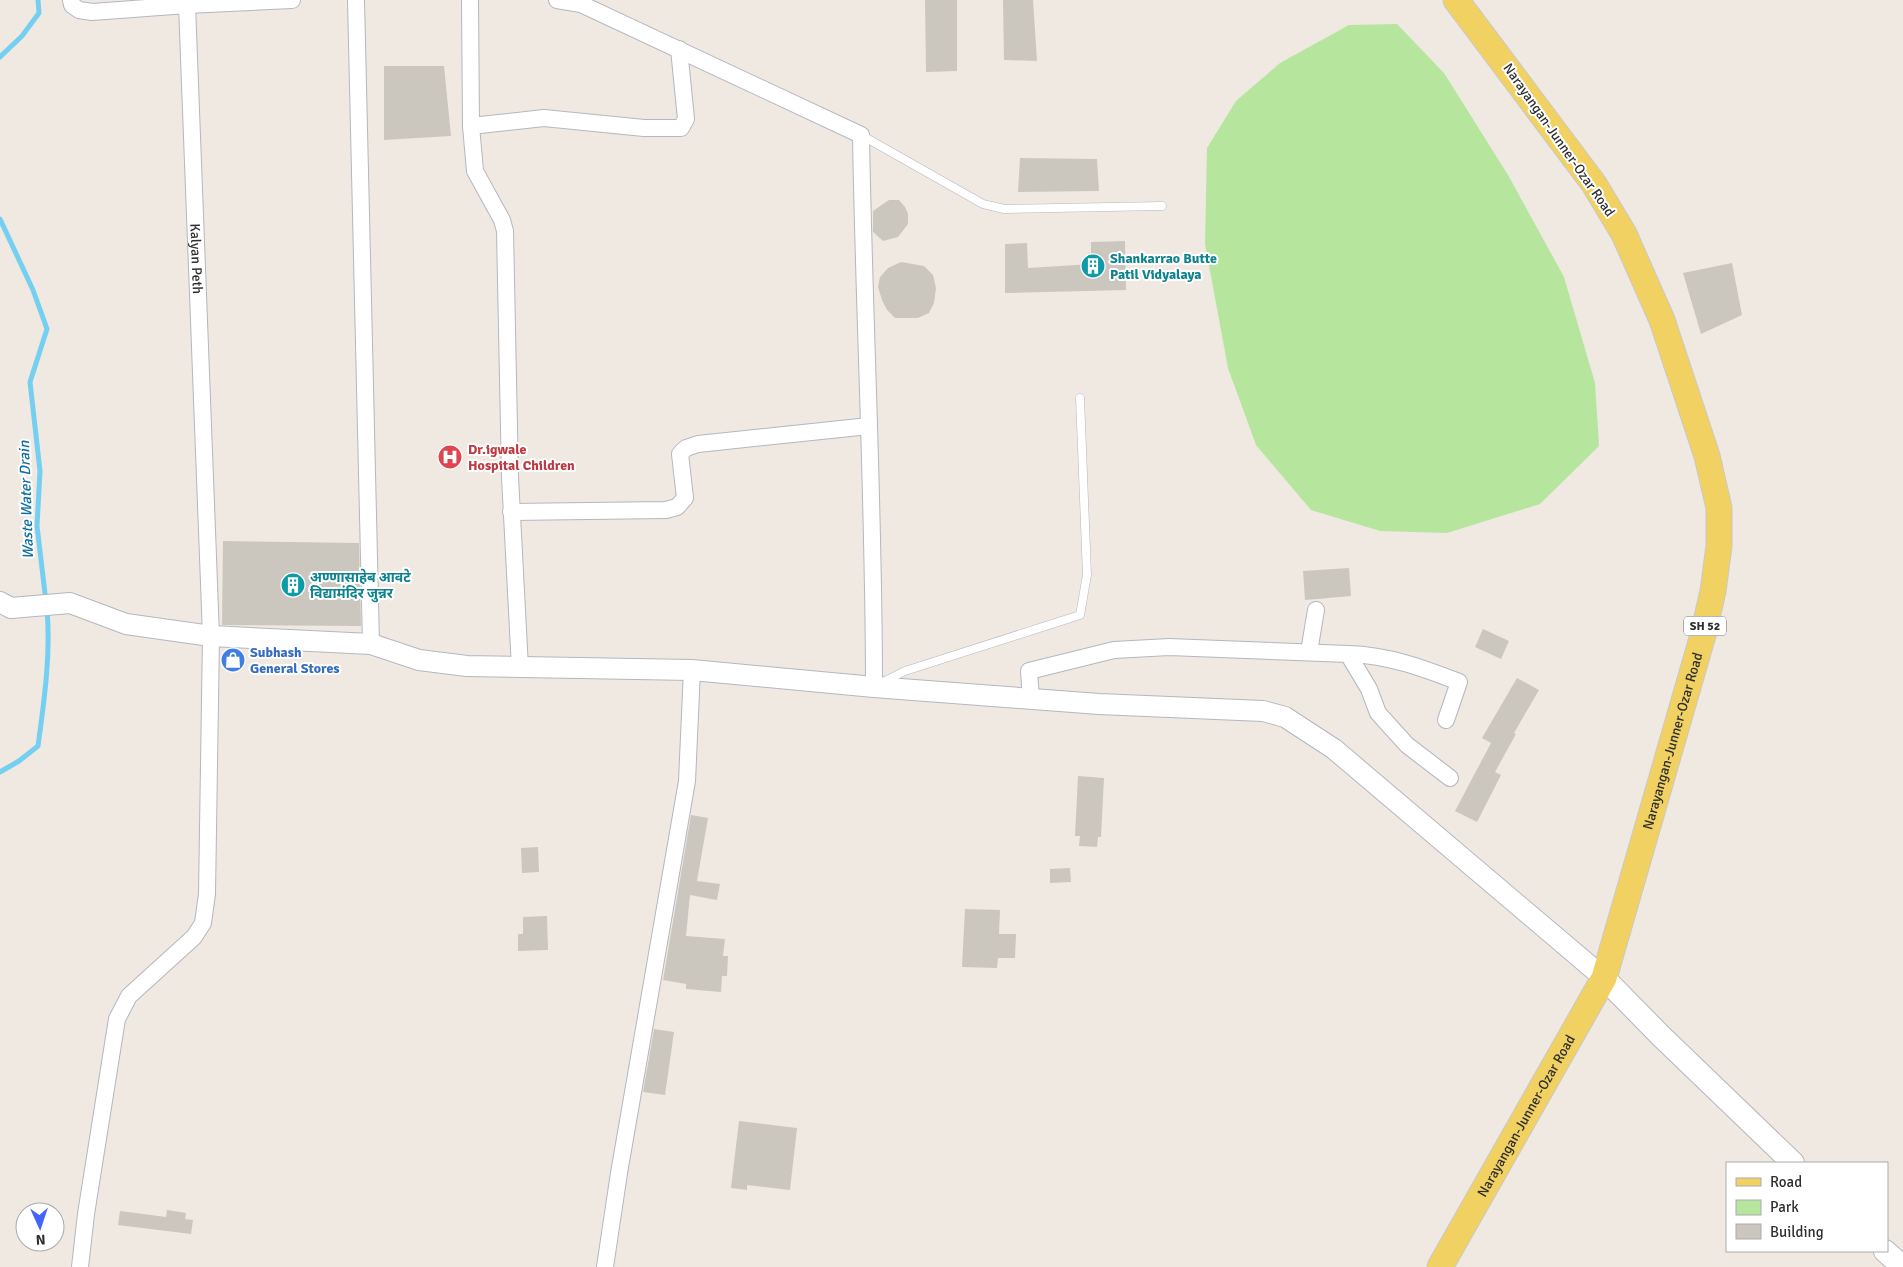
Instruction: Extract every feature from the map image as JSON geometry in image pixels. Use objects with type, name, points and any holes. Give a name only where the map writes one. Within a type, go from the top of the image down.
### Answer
[{"type":"main road","name":"Narayangan-Junner-Ozar Road","points":[[1440,1267],[1604,978],[1703,635],[1718,555],[1719,508],[1707,456],[1662,320],[1624,234],[1594,184],[1456,0]]},
{"type":"main road","points":[[1604,978],[1668,1043],[1792,1162]]},
{"type":"main road","points":[[1886,1252],[1903,1266]]},
{"type":"street","points":[[71,0],[72,5],[79,10],[92,12],[292,0]]},
{"type":"street","points":[[356,0],[372,644]]},
{"type":"street","points":[[470,0],[471,126],[475,171],[502,220],[505,231],[511,512],[520,668]]},
{"type":"street","points":[[557,0],[581,4],[861,135],[874,556],[874,687]]},
{"type":"street","name":"Kalyan Peth","points":[[80,1267],[86,1214],[117,1019],[129,996],[194,937],[203,923],[208,894],[211,636],[187,5]]},
{"type":"street","points":[[471,126],[544,118],[644,128],[681,128],[686,119],[678,49]]},
{"type":"street","points":[[511,512],[666,510],[676,507],[685,498],[680,454],[686,448],[698,444],[869,426]]},
{"type":"street","points":[[0,602],[11,608],[70,603],[126,624],[211,636],[372,644],[419,660],[467,666],[692,670],[874,687],[1099,704],[1263,711],[1285,716],[1334,749],[1604,978]]},
{"type":"street","points":[[1310,652],[1316,610]]},
{"type":"street","points":[[1031,699],[1029,671],[1114,650],[1169,647],[1374,654],[1425,668],[1460,682],[1446,720]]},
{"type":"street","points":[[1348,654],[1369,689],[1378,713],[1407,744],[1450,778]]},
{"type":"street","points":[[605,1267],[619,1173],[687,780],[692,670]]},
{"type":"lane","points":[[861,135],[927,174],[983,204],[997,208],[1162,206]]},
{"type":"lane","points":[[874,687],[905,671],[1080,615],[1087,575],[1080,398]]},
{"type":"green space","points":[[1397,24],[1444,73],[1508,175],[1564,277],[1595,383],[1599,446],[1540,504],[1447,533],[1380,531],[1311,510],[1256,445],[1228,368],[1205,244],[1207,148],[1236,101],[1280,63],[1349,25]]},
{"type":"building","points":[[925,0],[957,0],[957,71],[926,72]]},
{"type":"building","points":[[1003,0],[1033,0],[1037,61],[1004,60]]},
{"type":"building","points":[[384,66],[444,66],[451,136],[384,140]]},
{"type":"building","points":[[1020,158],[1097,159],[1099,191],[1018,192]]},
{"type":"building","points":[[889,200],[899,200],[905,207],[908,214],[908,224],[898,237],[883,241],[873,232],[873,211]]},
{"type":"building","name":"Shankarrao Butte Patil Vidyalaya","points":[[1125,241],[1126,290],[1005,293],[1005,244],[1027,243],[1028,268],[1091,264],[1091,242]]},
{"type":"building","points":[[901,262],[924,266],[933,275],[936,288],[934,303],[929,313],[918,318],[895,318],[887,310],[878,287],[880,277],[888,268]]},
{"type":"building","points":[[1732,263],[1742,315],[1701,334],[1683,273]]},
{"type":"building","name":"अण्णासाहेब आवटे विद्यामंदिर जुन्नर","points":[[223,541],[359,543],[361,626],[222,625]]},
{"type":"building","points":[[1349,568],[1351,596],[1305,600],[1303,571]]},
{"type":"building","points":[[1483,629],[1509,641],[1501,659],[1475,647]]},
{"type":"building","points":[[1517,678],[1539,690],[1514,733],[1516,734],[1495,772],[1501,775],[1477,822],[1455,811],[1491,743],[1482,738]]},
{"type":"building","points":[[1078,776],[1104,778],[1101,837],[1098,837],[1097,847],[1079,846],[1080,836],[1075,836]]},
{"type":"building","points":[[691,815],[708,818],[697,881],[720,884],[717,900],[690,895],[686,936],[725,939],[723,956],[728,956],[727,976],[722,976],[721,992],[686,989],[686,984],[663,980]]},
{"type":"building","points":[[538,847],[539,872],[522,873],[521,848]]},
{"type":"building","points":[[1070,868],[1071,882],[1050,883],[1050,869]]},
{"type":"building","points":[[965,909],[1000,910],[999,934],[1016,934],[1015,958],[998,958],[997,968],[962,967]]},
{"type":"building","points":[[547,916],[548,950],[518,951],[518,934],[523,934],[523,917]]},
{"type":"building","points":[[654,1029],[674,1032],[665,1095],[643,1092]]},
{"type":"building","points":[[739,1121],[797,1128],[790,1190],[747,1185],[747,1190],[731,1188]]},
{"type":"building","points":[[167,1210],[186,1213],[185,1219],[193,1220],[191,1234],[118,1225],[120,1211],[166,1217]]},
{"type":"waterway","name":"Waste Water Drain","points":[[0,57],[22,36],[39,13],[38,0]]},
{"type":"waterway","name":"Waste Water Drain","points":[[0,219],[33,290],[47,329],[30,382],[40,471],[37,526],[46,602]]},
{"type":"waterway","name":"Waste Water Drain","points":[[0,772],[19,761],[38,746],[45,695],[47,610]]},
{"type":"place","name":"Shankarrao Butte Patil Vidyalaya","points":[[1093,266]]},
{"type":"place","name":"Dr.igwale Hospital Children","points":[[450,457]]},
{"type":"place","name":"अण्णासाहेब आवटे विद्यामंदिर जुन्नर","points":[[293,585]]},
{"type":"place","name":"Subhash General Stores","points":[[233,660]]}]
